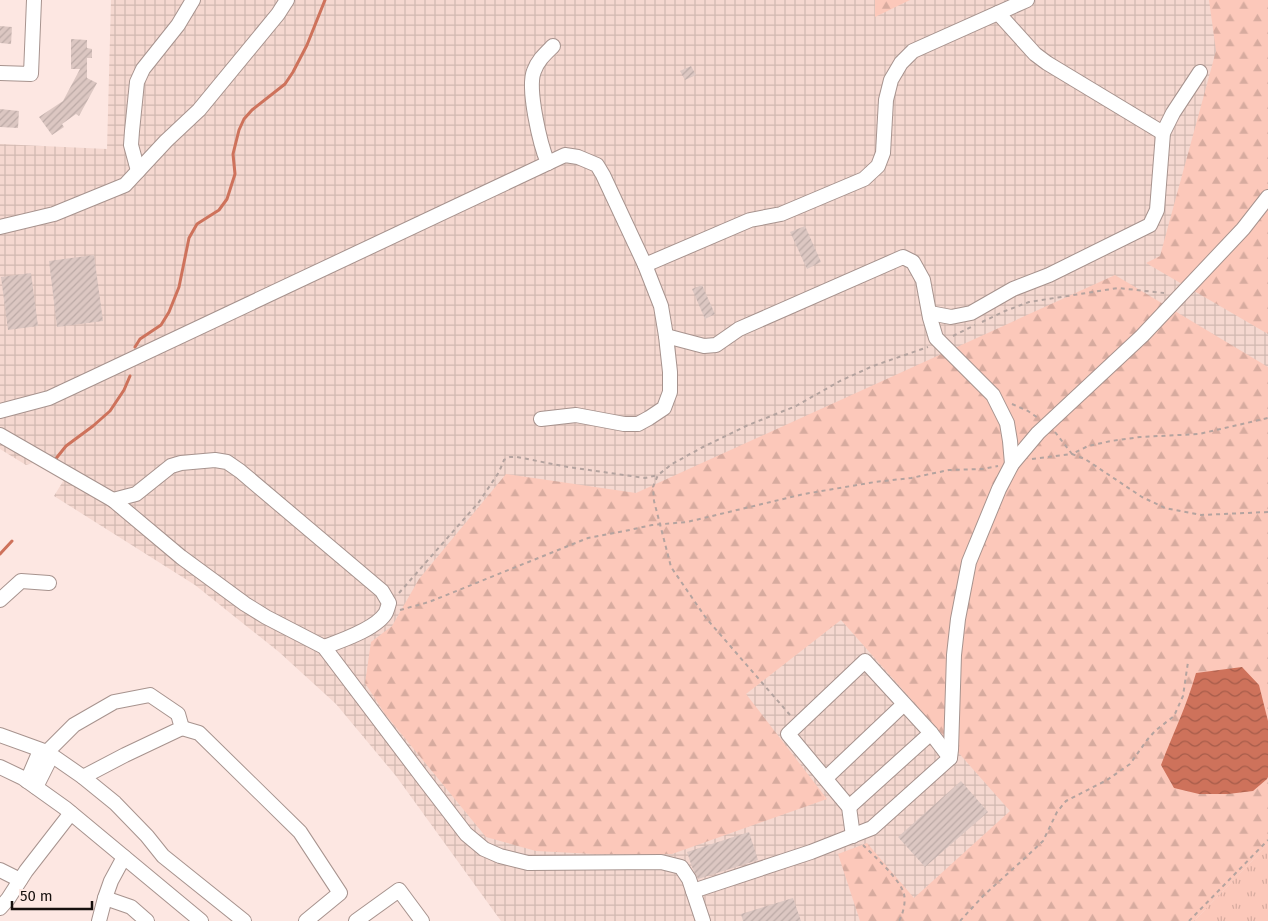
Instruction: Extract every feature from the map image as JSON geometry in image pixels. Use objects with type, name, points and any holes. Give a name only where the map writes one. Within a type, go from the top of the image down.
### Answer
[{"type":"street","points":[[0,73],[32,74],[34,0]]},
{"type":"street","points":[[138,171],[131,145],[137,82],[142,69],[178,25],[193,0]]},
{"type":"street","points":[[0,226],[54,214],[125,185],[166,141],[200,110],[278,14],[287,0]]},
{"type":"street","points":[[645,266],[750,220],[781,214],[864,180],[878,166],[883,154],[886,100],[891,80],[901,63],[914,51],[1027,0]]},
{"type":"street","points":[[998,13],[1036,54],[1047,63],[1163,133]]},
{"type":"street","points":[[548,163],[544,153],[533,101],[532,85],[533,72],[541,58],[553,46]]},
{"type":"street","points":[[930,313],[952,317],[970,313],[1013,289],[1049,275],[1150,225],[1157,210],[1163,133],[1173,113],[1200,72]]},
{"type":"street","points":[[0,411],[49,398],[94,378],[565,155],[578,157],[597,165],[645,266],[661,306],[666,336],[670,392],[664,408],[638,424],[624,424],[576,415],[541,419]]},
{"type":"street","points":[[693,891],[811,852],[872,828],[950,758],[954,656],[958,619],[970,562],[998,488],[1012,464],[1038,433],[1142,336],[1243,229],[1268,197]]},
{"type":"street","points":[[666,336],[704,346],[716,345],[739,329],[903,258],[913,262],[924,280],[936,338],[993,395],[1007,423],[1012,464]]},
{"type":"street","points":[[0,435],[113,500],[181,557],[245,604],[324,647],[466,834],[484,849],[500,856],[528,863],[661,862],[681,867],[689,879],[703,921]]},
{"type":"street","points":[[113,500],[136,494],[170,466],[181,463],[214,460],[227,462],[240,470],[382,591],[387,608],[371,626],[349,638],[324,647]]},
{"type":"street","points":[[0,600],[21,581],[49,582]]},
{"type":"street","points":[[853,836],[849,807],[788,734],[865,661],[931,733],[950,758]]},
{"type":"street","points":[[48,752],[74,725],[114,702],[150,696],[178,714],[182,728]]},
{"type":"street","points":[[826,778],[904,704]]},
{"type":"street","points":[[83,777],[182,728],[199,733],[300,832],[340,893],[306,921]]},
{"type":"street","points":[[849,807],[931,733]]},
{"type":"street","points":[[0,735],[48,752],[83,777],[115,803],[147,836],[163,856],[244,921]]},
{"type":"street","points":[[31,784],[49,761],[48,752]]},
{"type":"street","points":[[0,767],[31,784],[70,813],[200,921]]},
{"type":"street","points":[[0,908],[70,813]]},
{"type":"street","points":[[99,921],[111,881],[124,857]]},
{"type":"street","points":[[0,870],[20,880]]},
{"type":"street","points":[[356,921],[399,890],[422,921]]},
{"type":"street","points":[[105,898],[131,907],[147,921]]},
{"type":"path","points":[[387,608],[479,502],[500,472],[504,460],[510,456],[636,477],[645,478],[658,475],[672,464],[703,447],[746,426],[796,406],[840,381],[872,366],[940,343],[1005,311],[1029,302],[1118,288],[1182,294]]},
{"type":"path","points":[[1031,459],[1072,454],[1088,446],[1111,441],[1140,437],[1199,434],[1268,418]]},
{"type":"path","points":[[1072,454],[1085,459],[1142,497],[1165,508],[1201,515],[1268,512]]},
{"type":"path","points":[[387,608],[429,602],[588,538],[652,525],[688,522],[804,494],[911,478],[949,470],[983,469],[1012,464]]},
{"type":"path","points":[[658,475],[653,486],[654,501],[671,567],[706,618],[798,724]]},
{"type":"path","points":[[960,921],[984,895],[1043,841],[1058,812],[1066,802],[1108,780],[1130,764],[1151,735],[1174,716],[1182,696],[1188,662]]},
{"type":"path","points":[[853,836],[891,873],[904,895],[903,914],[899,921]]},
{"type":"path","points":[[1188,921],[1268,840]]},
{"type":"shaded area","points":[[111,0],[1268,0],[1268,844],[1194,921],[501,921],[396,776],[336,704],[279,652],[195,585],[54,496],[65,478],[39,461],[26,465],[0,449],[0,144],[107,149]]},
{"type":"green space","points":[[875,0],[910,0],[875,17]]},
{"type":"green space","points":[[1209,0],[1268,0],[1268,334],[1146,263],[1160,256],[1216,51]]},
{"type":"green space","points":[[1115,275],[1268,367],[1268,844],[1194,921],[860,921],[838,854],[867,843],[914,898],[1010,811],[841,620],[746,694],[827,799],[672,854],[594,854],[536,851],[486,837],[385,714],[365,683],[371,642],[392,626],[419,579],[506,474],[636,493]]},
{"type":"green space","points":[[1268,844],[1268,921],[1194,921]]},
{"type":"water","points":[[1242,667],[1259,685],[1268,721],[1267,779],[1253,791],[1228,794],[1199,794],[1174,788],[1161,765],[1196,673]]},
{"type":"building","points":[[0,26],[12,27],[11,44],[0,43]]},
{"type":"building","points":[[71,39],[87,40],[87,48],[92,49],[92,58],[87,58],[87,78],[97,83],[79,116],[76,114],[62,124],[64,127],[52,135],[39,117],[63,101],[80,69],[71,69]]},
{"type":"building","points":[[691,66],[696,75],[685,80],[680,71]]},
{"type":"building","points":[[0,109],[19,111],[18,128],[0,127]]},
{"type":"building","points":[[805,226],[821,262],[807,269],[790,232]]},
{"type":"building","points":[[94,255],[103,321],[57,327],[49,261]]},
{"type":"building","points":[[31,273],[38,326],[8,330],[1,277]]},
{"type":"building","points":[[702,285],[715,314],[705,319],[692,289]]},
{"type":"building","points":[[961,781],[988,812],[925,867],[898,837]]},
{"type":"building","points":[[749,832],[758,860],[698,879],[687,852]]},
{"type":"building","points":[[793,898],[801,921],[743,921],[741,914]]},
{"type":"waterway","points":[[135,347],[140,339],[161,325],[169,312],[179,287],[189,238],[197,224],[219,210],[227,199],[235,174],[233,154],[244,119],[252,110],[285,84],[307,45],[325,0]]},
{"type":"waterway","points":[[54,461],[66,446],[110,411],[124,390],[130,376]]},
{"type":"waterway","points":[[0,554],[12,541]]}]
